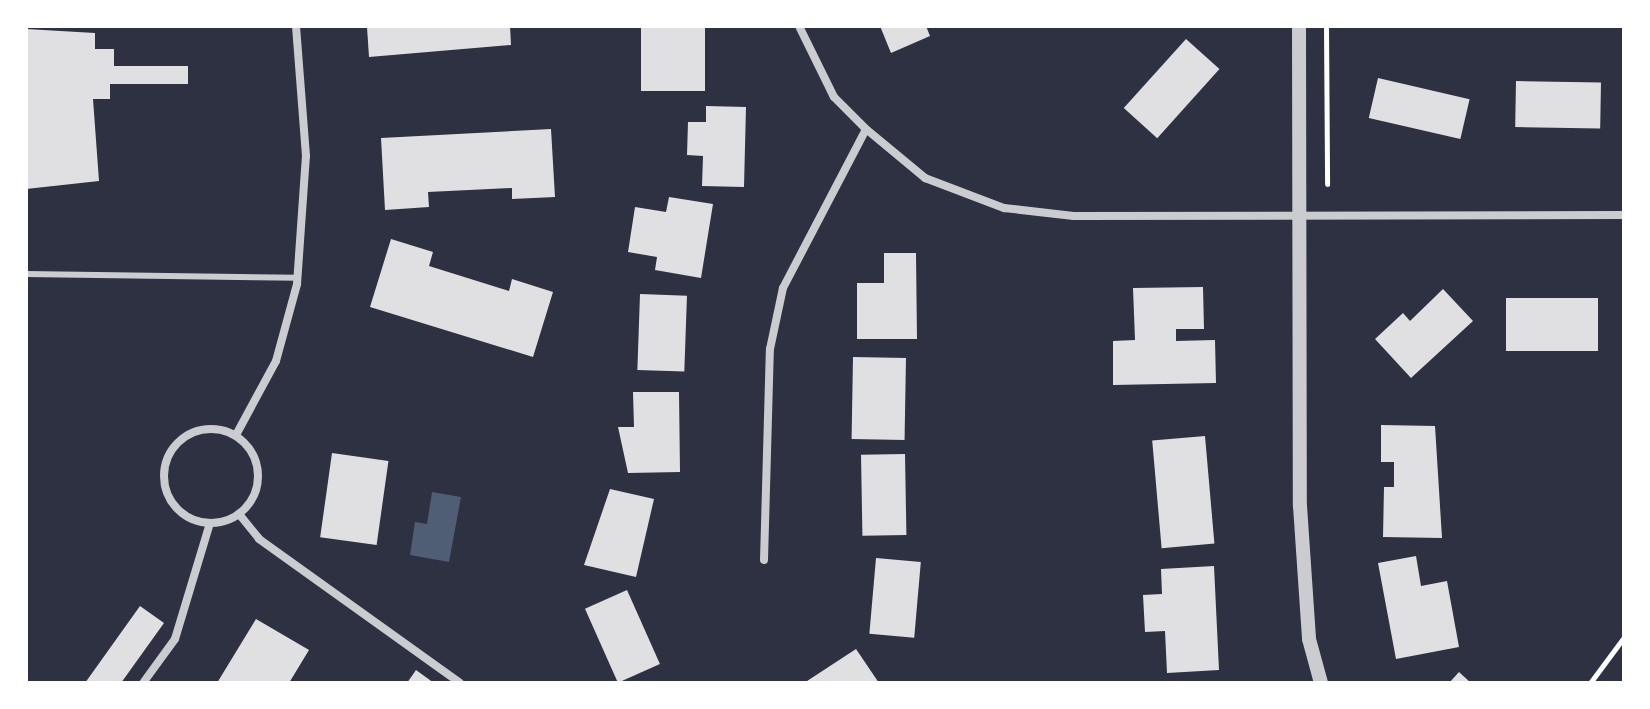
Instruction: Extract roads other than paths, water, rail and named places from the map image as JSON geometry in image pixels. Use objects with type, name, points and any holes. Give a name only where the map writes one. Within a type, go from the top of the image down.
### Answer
[{"type":"street","points":[[236,435],[276,361],[298,278],[306,156],[296,26]]},
{"type":"street","points":[[799,26],[834,97],[866,129],[925,178],[1004,208],[1074,216],[1624,215]]},
{"type":"street","points":[[1299,26],[1303,584],[1321,683]]},
{"type":"street","points":[[764,560],[770,349],[783,288],[866,129]]},
{"type":"street","points":[[191,433],[236,435],[258,474],[239,514],[210,523],[179,512],[163,468],[191,433]]},
{"type":"street","points":[[239,514],[259,539],[460,683]]},
{"type":"street","points":[[143,683],[175,639],[210,523]]},
{"type":"lane","points":[[26,274],[298,278]]},
{"type":"water","points":[[432,492],[461,497],[449,562],[410,555],[415,522],[427,524]]}]
